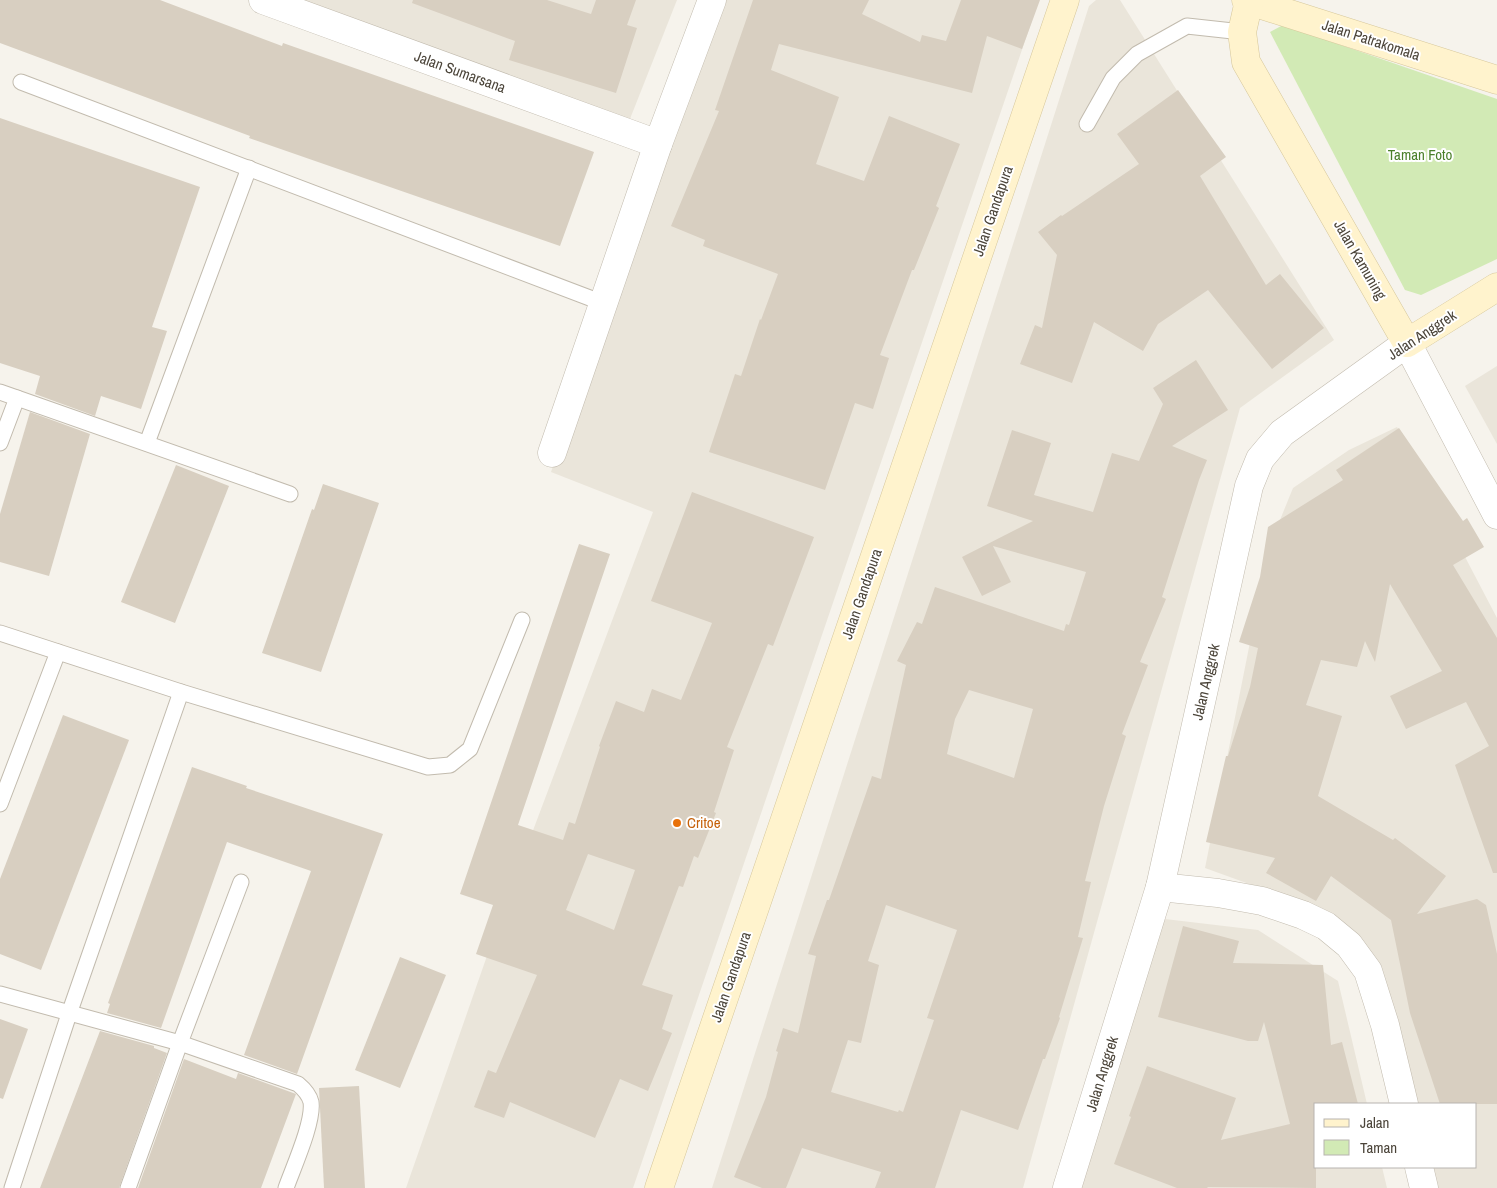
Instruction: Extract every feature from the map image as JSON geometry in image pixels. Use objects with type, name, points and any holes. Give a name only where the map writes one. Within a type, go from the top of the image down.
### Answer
[{"type":"street","name":"Jalan Sumarsana","points":[[262,0],[658,144]]},
{"type":"street","points":[[552,453],[658,144],[712,0]]},
{"type":"street","name":"Jalan Gandapura","points":[[659,1188],[1065,0]]},
{"type":"street","name":"Jalan Kamuning","points":[[1247,1],[1242,32],[1246,62],[1407,343],[1497,515]]},
{"type":"street","name":"Jalan Patrakomala","points":[[1247,1],[1497,80]]},
{"type":"street","name":"Jalan Anggrek","points":[[1067,1188],[1160,887],[1249,486],[1260,460],[1282,433],[1407,343],[1497,286]]},
{"type":"street","points":[[1160,887],[1218,893],[1262,901],[1302,915],[1326,926],[1349,946],[1368,971],[1386,1025],[1404,1103]]},
{"type":"street","points":[[1419,1168],[1424,1188]]},
{"type":"lane","points":[[1087,124],[1113,78],[1137,54],[1187,26],[1242,32]]},
{"type":"lane","points":[[21,82],[603,303]]},
{"type":"lane","points":[[147,444],[249,168]]},
{"type":"lane","points":[[0,392],[290,494]]},
{"type":"lane","points":[[0,443],[17,398]]},
{"type":"lane","points":[[0,633],[181,692],[428,767],[450,765],[470,749],[522,620]]},
{"type":"lane","points":[[0,804],[58,652]]},
{"type":"lane","points":[[12,1188],[69,1014],[181,692]]},
{"type":"lane","points":[[128,1188],[180,1043],[242,882]]},
{"type":"lane","points":[[0,994],[180,1043],[298,1084],[308,1092],[311,1103],[310,1120],[286,1188]]},
{"type":"shaded area","points":[[277,0],[677,0],[624,134]]},
{"type":"shaded area","points":[[717,0],[1039,0],[633,1188],[406,1188],[503,910],[653,512],[551,472]]},
{"type":"shaded area","points":[[1096,0],[1120,0],[1334,340],[1240,408],[1023,1188],[712,1188],[1089,6]]},
{"type":"shaded area","points":[[1497,366],[1497,444],[1465,386]]},
{"type":"shaded area","points":[[1397,427],[1497,618],[1497,1188],[1421,1188],[1416,1168],[1477,1168],[1477,1103],[1402,1103],[1376,986],[1299,902],[1205,868],[1269,547],[1293,488],[1349,450]]},
{"type":"shaded area","points":[[1165,919],[1258,930],[1338,981],[1367,1103],[1314,1103],[1314,1168],[1382,1168],[1387,1188],[1071,1188]]},
{"type":"green space","name":"Taman Foto","points":[[1283,25],[1497,99],[1497,259],[1421,295],[1405,290],[1270,32]]},
{"type":"building","points":[[0,0],[160,0],[282,46],[283,43],[594,152],[560,246],[249,138],[250,136],[0,43]]},
{"type":"building","points":[[413,0],[547,0],[591,14],[596,0],[636,0],[627,25],[637,28],[616,93],[509,60],[515,41],[412,3]]},
{"type":"building","points":[[753,0],[869,0],[862,14],[920,42],[922,35],[946,41],[961,0],[1040,0],[1022,49],[987,36],[972,93],[779,44],[771,70],[839,97],[816,164],[864,181],[889,116],[960,144],[936,206],[939,208],[914,270],[912,270],[880,355],[889,358],[873,409],[855,403],[825,490],[709,452],[735,374],[741,376],[760,319],[778,274],[703,246],[705,240],[671,226],[719,111],[715,110]]},
{"type":"building","points":[[1178,90],[1226,157],[1200,176],[1266,285],[1280,274],[1324,328],[1272,369],[1208,290],[1158,324],[1143,351],[1094,322],[1072,383],[1020,364],[1035,325],[1042,328],[1057,255],[1038,232],[1139,164],[1117,134]]},
{"type":"building","points":[[0,118],[200,187],[152,327],[167,331],[141,409],[101,396],[95,416],[35,394],[40,376],[0,363]]},
{"type":"building","points":[[1196,360],[1228,410],[1172,446],[1207,460],[1162,597],[1166,599],[1140,662],[1148,665],[1122,734],[1126,736],[1104,806],[1085,881],[1091,882],[1078,937],[1083,938],[1060,1018],[1045,1059],[1043,1059],[1018,1130],[961,1110],[935,1188],[875,1188],[881,1172],[802,1148],[786,1188],[762,1188],[734,1177],[766,1097],[783,1028],[798,1033],[816,956],[808,954],[872,776],[881,779],[906,665],[897,661],[917,622],[922,624],[935,587],[1064,631],[1066,624],[1069,625],[1086,572],[993,546],[1011,582],[982,596],[962,557],[1033,521],[987,506],[1012,430],[1051,443],[1034,495],[1093,512],[1112,453],[1139,461],[1163,404],[1153,388]],"holes":[[[969,690],[1033,709],[1014,778],[947,754],[955,719]],[[886,905],[957,930],[927,1018],[934,1020],[903,1112],[831,1092],[848,1040],[861,1043],[879,965],[868,961]]]},
{"type":"building","points":[[30,412],[90,434],[49,576],[0,562],[0,514]]},
{"type":"building","points":[[1399,428],[1463,521],[1467,518],[1484,547],[1453,565],[1497,638],[1497,873],[1493,873],[1455,765],[1489,746],[1466,702],[1406,729],[1390,696],[1442,671],[1390,584],[1375,662],[1365,641],[1357,667],[1321,660],[1306,705],[1342,716],[1318,796],[1393,840],[1395,838],[1446,876],[1417,914],[1477,899],[1486,905],[1497,954],[1497,1104],[1440,1103],[1410,1013],[1391,920],[1331,876],[1316,901],[1266,873],[1275,858],[1206,842],[1226,756],[1228,756],[1250,687],[1258,648],[1239,642],[1260,577],[1268,527],[1343,480],[1336,470]]},
{"type":"building","points":[[176,465],[229,486],[175,623],[121,602]]},
{"type":"building","points":[[323,484],[379,503],[321,672],[262,653],[312,509],[314,510]]},
{"type":"building","points":[[692,492],[814,537],[773,646],[768,644],[727,747],[734,750],[714,812],[716,813],[698,858],[694,856],[683,887],[679,886],[642,985],[673,995],[662,1029],[672,1033],[648,1091],[620,1079],[595,1138],[510,1102],[504,1118],[474,1107],[488,1070],[496,1073],[537,975],[476,954],[493,905],[460,894],[579,544],[610,554],[518,825],[563,840],[569,822],[575,824],[599,746],[616,701],[644,712],[652,689],[681,700],[712,623],[651,601]],"holes":[[[588,854],[635,870],[614,930],[566,910]]]},
{"type":"building","points":[[63,715],[129,740],[41,970],[0,954],[0,879]]},
{"type":"building","points":[[192,767],[247,786],[246,788],[383,834],[297,1074],[244,1055],[311,871],[227,842],[161,1028],[107,1013],[110,1004],[108,1003]]},
{"type":"building","points":[[1183,926],[1239,941],[1233,963],[1323,965],[1331,1045],[1342,1042],[1358,1103],[1314,1103],[1314,1168],[1316,1168],[1316,1188],[1177,1188],[1114,1164],[1147,1066],[1236,1098],[1221,1140],[1290,1124],[1264,1022],[1258,1041],[1248,1041],[1158,1017]]},
{"type":"building","points":[[400,957],[446,975],[400,1088],[355,1070]]},
{"type":"building","points":[[0,1019],[28,1029],[3,1099],[0,1098]]},
{"type":"building","points":[[100,1031],[154,1046],[154,1048],[167,1053],[119,1188],[40,1188]]},
{"type":"building","points":[[184,1059],[236,1079],[238,1073],[296,1094],[261,1188],[138,1188]]},
{"type":"building","points":[[359,1086],[365,1188],[324,1188],[319,1088]]},
{"type":"place","name":"Critoe","points":[[677,823]]}]
